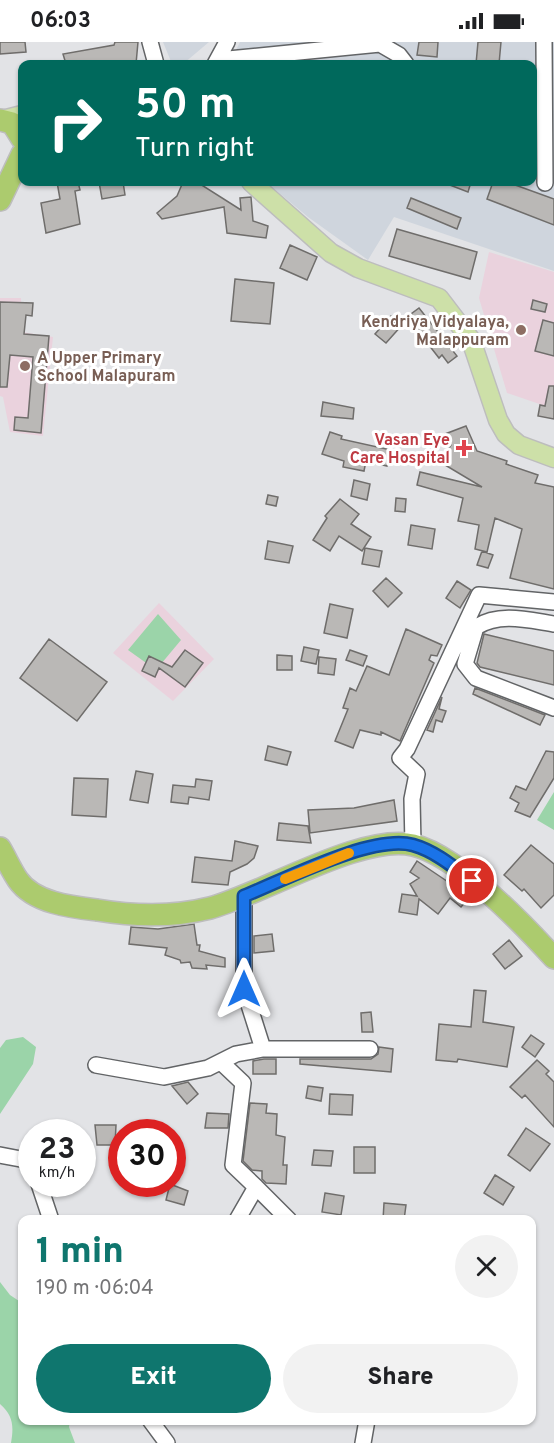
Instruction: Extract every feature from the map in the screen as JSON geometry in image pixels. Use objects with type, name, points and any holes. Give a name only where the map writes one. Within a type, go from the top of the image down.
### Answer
[{"type":"highway","points":[[0,200],[18,162]]},
{"type":"highway","points":[[0,848],[19,882],[39,896],[69,906],[116,913],[165,914],[209,908],[348,854],[387,844],[413,845],[440,858],[488,892],[517,917],[554,958]]},
{"type":"main road","points":[[256,186],[331,253],[358,268],[439,298],[471,340],[498,420],[506,434],[519,445],[554,458]]},
{"type":"street","points":[[150,42],[155,60]]},
{"type":"street","points":[[218,60],[227,42]]},
{"type":"street","points":[[543,42],[544,183]]},
{"type":"street","points":[[235,60],[380,44],[399,55],[403,60]]},
{"type":"street","points":[[413,845],[412,799],[417,774],[400,758],[407,749],[479,595],[554,602]]},
{"type":"street","points":[[554,624],[510,618],[489,619],[476,627],[465,664],[476,678],[554,708]]},
{"type":"street","points":[[244,896],[244,989],[263,1049]]},
{"type":"street","points":[[96,1065],[164,1077],[208,1068],[236,1054],[263,1049],[370,1049]]},
{"type":"street","points":[[226,1059],[224,1065],[228,1071],[243,1083],[233,1165],[285,1215]]},
{"type":"street","points":[[0,1155],[18,1158]]},
{"type":"street","points":[[240,1215],[256,1187]]},
{"type":"street","points":[[43,1197],[49,1215]]},
{"type":"street","points":[[154,1425],[167,1443]]},
{"type":"street","points":[[363,1443],[366,1425]]},
{"type":"shaded area","points":[[163,42],[209,42],[188,60],[170,60]]},
{"type":"shaded area","points":[[240,42],[554,42],[554,271],[394,217],[368,260],[308,217],[271,186],[537,186],[537,60],[231,60]]},
{"type":"shaded area","name":"Kendriya Vidyalaya, Malappuram","points":[[489,252],[554,272],[554,409],[507,393],[479,298]]},
{"type":"shaded area","name":"A Upper Primary School Malapuram","points":[[0,298],[21,298],[22,332],[53,337],[43,436],[10,432],[3,397],[0,396]]},
{"type":"shaded area","points":[[159,603],[214,659],[173,701],[113,653]]},
{"type":"green space","points":[[158,614],[181,640],[156,670],[128,650]]},
{"type":"green space","points":[[554,792],[554,830],[537,820]]},
{"type":"green space","points":[[23,1037],[36,1047],[33,1064],[0,1114],[0,1048],[6,1040]]},
{"type":"green space","points":[[0,1282],[10,1295],[18,1300],[18,1425],[69,1425],[75,1443],[11,1443],[12,1421],[8,1412],[0,1404]]},
{"type":"building","points":[[0,42],[25,42],[26,52],[0,54]]},
{"type":"building","points":[[115,42],[138,42],[136,60],[65,60],[63,54],[114,45]]},
{"type":"building","points":[[419,42],[438,42],[437,57],[417,55]]},
{"type":"building","points":[[478,42],[501,42],[499,60],[476,60]]},
{"type":"building","points":[[58,186],[79,186],[80,190],[75,191],[80,224],[46,233],[41,203],[60,199]]},
{"type":"building","points":[[100,186],[124,186],[125,195],[102,199]]},
{"type":"building","points":[[181,186],[203,186],[241,210],[240,198],[251,197],[253,221],[268,226],[266,238],[227,233],[224,207],[162,219],[157,213],[177,196]]},
{"type":"building","points":[[452,186],[470,186],[468,192]]},
{"type":"building","points":[[492,186],[518,186],[554,199],[554,225],[487,199]]},
{"type":"building","points":[[411,198],[461,218],[457,229],[407,208]]},
{"type":"building","points":[[397,229],[477,252],[470,279],[389,256]]},
{"type":"building","points":[[290,245],[317,257],[307,280],[280,268]]},
{"type":"building","points":[[235,279],[274,283],[270,324],[231,321]]},
{"type":"building","points":[[533,300],[547,304],[545,312],[531,309]]},
{"type":"building","name":"A Upper Primary School Malapuram","points":[[0,302],[33,303],[32,316],[26,315],[24,334],[49,336],[41,433],[14,430],[15,417],[28,418],[33,357],[10,355],[7,387],[0,387]]},
{"type":"building","points":[[419,308],[457,356],[448,363],[442,355],[439,358],[407,317]]},
{"type":"building","points":[[391,316],[402,325],[386,343],[375,334]]},
{"type":"building","points":[[543,320],[554,323],[554,356],[535,351]]},
{"type":"building","points":[[549,386],[554,386],[554,419],[538,416],[540,405],[545,406]]},
{"type":"building","points":[[323,402],[354,408],[353,419],[321,416]]},
{"type":"building","points":[[466,426],[477,451],[538,475],[535,483],[554,487],[554,589],[510,578],[522,529],[495,518],[487,552],[475,549],[479,525],[458,521],[463,498],[417,485],[420,472],[482,487],[440,462],[451,445],[445,434]]},
{"type":"building","points":[[330,432],[342,436],[341,439],[391,450],[387,466],[366,461],[364,471],[343,467],[344,461],[322,454]]},
{"type":"building","points":[[354,480],[370,484],[367,500],[351,496]]},
{"type":"building","points":[[268,495],[278,497],[276,506],[266,504]]},
{"type":"building","points":[[396,498],[406,499],[405,512],[395,511]]},
{"type":"building","points":[[340,499],[359,514],[351,524],[371,537],[362,551],[339,536],[330,551],[313,540],[327,518],[325,516]]},
{"type":"building","points":[[411,525],[435,529],[432,549],[408,545]]},
{"type":"building","points":[[268,541],[293,546],[289,563],[265,559]]},
{"type":"building","points":[[365,548],[382,551],[379,567],[362,564]]},
{"type":"building","points":[[482,551],[493,555],[488,568],[477,565]]},
{"type":"building","points":[[386,578],[402,593],[388,607],[373,591]]},
{"type":"building","points":[[457,581],[471,590],[460,608],[446,598]]},
{"type":"building","points":[[330,604],[353,609],[347,638],[324,633]]},
{"type":"building","points":[[406,629],[442,645],[437,656],[431,655],[429,660],[434,663],[400,741],[381,732],[381,735],[360,730],[353,748],[335,741],[348,709],[343,708],[350,688],[356,691],[367,666],[389,675]]},
{"type":"building","points":[[484,634],[554,651],[554,685],[480,667],[477,663]]},
{"type":"building","points":[[49,639],[107,682],[77,721],[20,678]]},
{"type":"building","points":[[304,647],[319,650],[316,664],[301,661]]},
{"type":"building","points":[[185,650],[203,663],[185,687],[159,668],[155,677],[142,671],[149,656],[172,667]]},
{"type":"building","points":[[350,650],[367,656],[363,666],[346,660]]},
{"type":"building","points":[[277,655],[292,656],[292,670],[277,670]]},
{"type":"building","points":[[319,657],[336,659],[334,675],[318,673]]},
{"type":"building","points":[[475,688],[545,715],[540,725],[473,694]]},
{"type":"building","points":[[442,697],[439,709],[446,711],[442,722],[436,720],[433,732],[427,730]]},
{"type":"building","points":[[268,746],[291,752],[287,765],[265,760]]},
{"type":"building","points":[[546,751],[554,752],[554,778],[530,817],[515,811],[519,803],[510,798],[516,786],[526,790]]},
{"type":"building","points":[[136,771],[153,774],[148,803],[130,800]]},
{"type":"building","points":[[74,778],[108,779],[106,817],[72,815]]},
{"type":"building","points":[[196,779],[212,781],[209,800],[189,797],[188,804],[171,802],[173,785],[195,787]]},
{"type":"building","points":[[394,800],[397,821],[310,833],[308,810],[354,808]]},
{"type":"building","points":[[279,823],[308,826],[311,843],[277,840]]},
{"type":"building","points":[[235,841],[258,846],[254,858],[230,872],[228,885],[192,882],[195,857],[232,861]]},
{"type":"building","points":[[531,845],[554,864],[554,895],[541,908],[524,889],[522,891],[504,875]]},
{"type":"building","points":[[417,861],[457,888],[456,890],[467,900],[461,907],[450,898],[438,914],[419,899],[417,915],[399,912],[402,894],[417,896],[410,884],[419,878],[410,872]]},
{"type":"building","points":[[194,924],[197,945],[200,945],[199,951],[225,958],[225,967],[206,965],[207,969],[192,968],[190,962],[181,963],[180,960],[165,955],[167,948],[129,944],[131,927],[158,929]]},
{"type":"building","points":[[272,934],[274,951],[254,953],[254,936]]},
{"type":"building","points":[[509,940],[522,956],[505,969],[493,954]]},
{"type":"building","points":[[474,990],[486,991],[483,1022],[514,1027],[507,1067],[458,1059],[457,1062],[436,1060],[439,1024],[471,1027]]},
{"type":"building","points":[[371,1012],[373,1032],[362,1032],[361,1013]]},
{"type":"building","points":[[531,1035],[544,1044],[535,1057],[522,1047]]},
{"type":"building","points":[[379,1047],[393,1049],[391,1072],[300,1064],[300,1059],[371,1059],[378,1054]]},
{"type":"building","points":[[276,1059],[276,1074],[253,1074],[253,1061]]},
{"type":"building","points":[[537,1060],[549,1071],[546,1074],[554,1082],[554,1127],[525,1095],[522,1098],[510,1087]]},
{"type":"building","points":[[188,1082],[198,1094],[187,1104],[172,1086]]},
{"type":"building","points":[[308,1086],[323,1088],[321,1101],[306,1098]]},
{"type":"building","points":[[330,1094],[353,1095],[352,1115],[329,1114]]},
{"type":"building","points":[[250,1103],[267,1104],[266,1113],[277,1114],[276,1135],[285,1137],[283,1165],[287,1165],[286,1184],[266,1183],[262,1179],[262,1171],[252,1170],[243,1161]]},
{"type":"building","points":[[207,1113],[229,1114],[228,1128],[205,1128]]},
{"type":"building","points":[[96,1125],[108,1125],[108,1145],[97,1145]]},
{"type":"building","points":[[526,1128],[550,1144],[530,1171],[508,1155]]},
{"type":"building","points":[[354,1147],[375,1147],[375,1173],[354,1173]]},
{"type":"building","points":[[314,1150],[333,1151],[331,1166],[312,1165]]},
{"type":"building","points":[[495,1175],[514,1187],[503,1205],[484,1193]]},
{"type":"building","points":[[186,1190],[188,1191],[184,1205],[166,1200],[167,1197],[186,1197]]},
{"type":"building","points":[[325,1193],[344,1196],[341,1215],[322,1212]]},
{"type":"building","points":[[384,1203],[406,1205],[405,1215],[383,1215]]},
{"type":"slow traffic","points":[[285,879],[349,853]]},
{"type":"place","name":"Kendriya Vidyalaya, Malappuram","points":[[521,330]]},
{"type":"place","name":"A Upper Primary School Malapuram","points":[[25,366]]},
{"type":"place","name":"Vasan Eye Care Hospital","points":[[464,448]]},
{"type":"route","points":[[244,989],[244,896],[348,854],[387,844],[413,845],[440,858],[472,881]]}]
